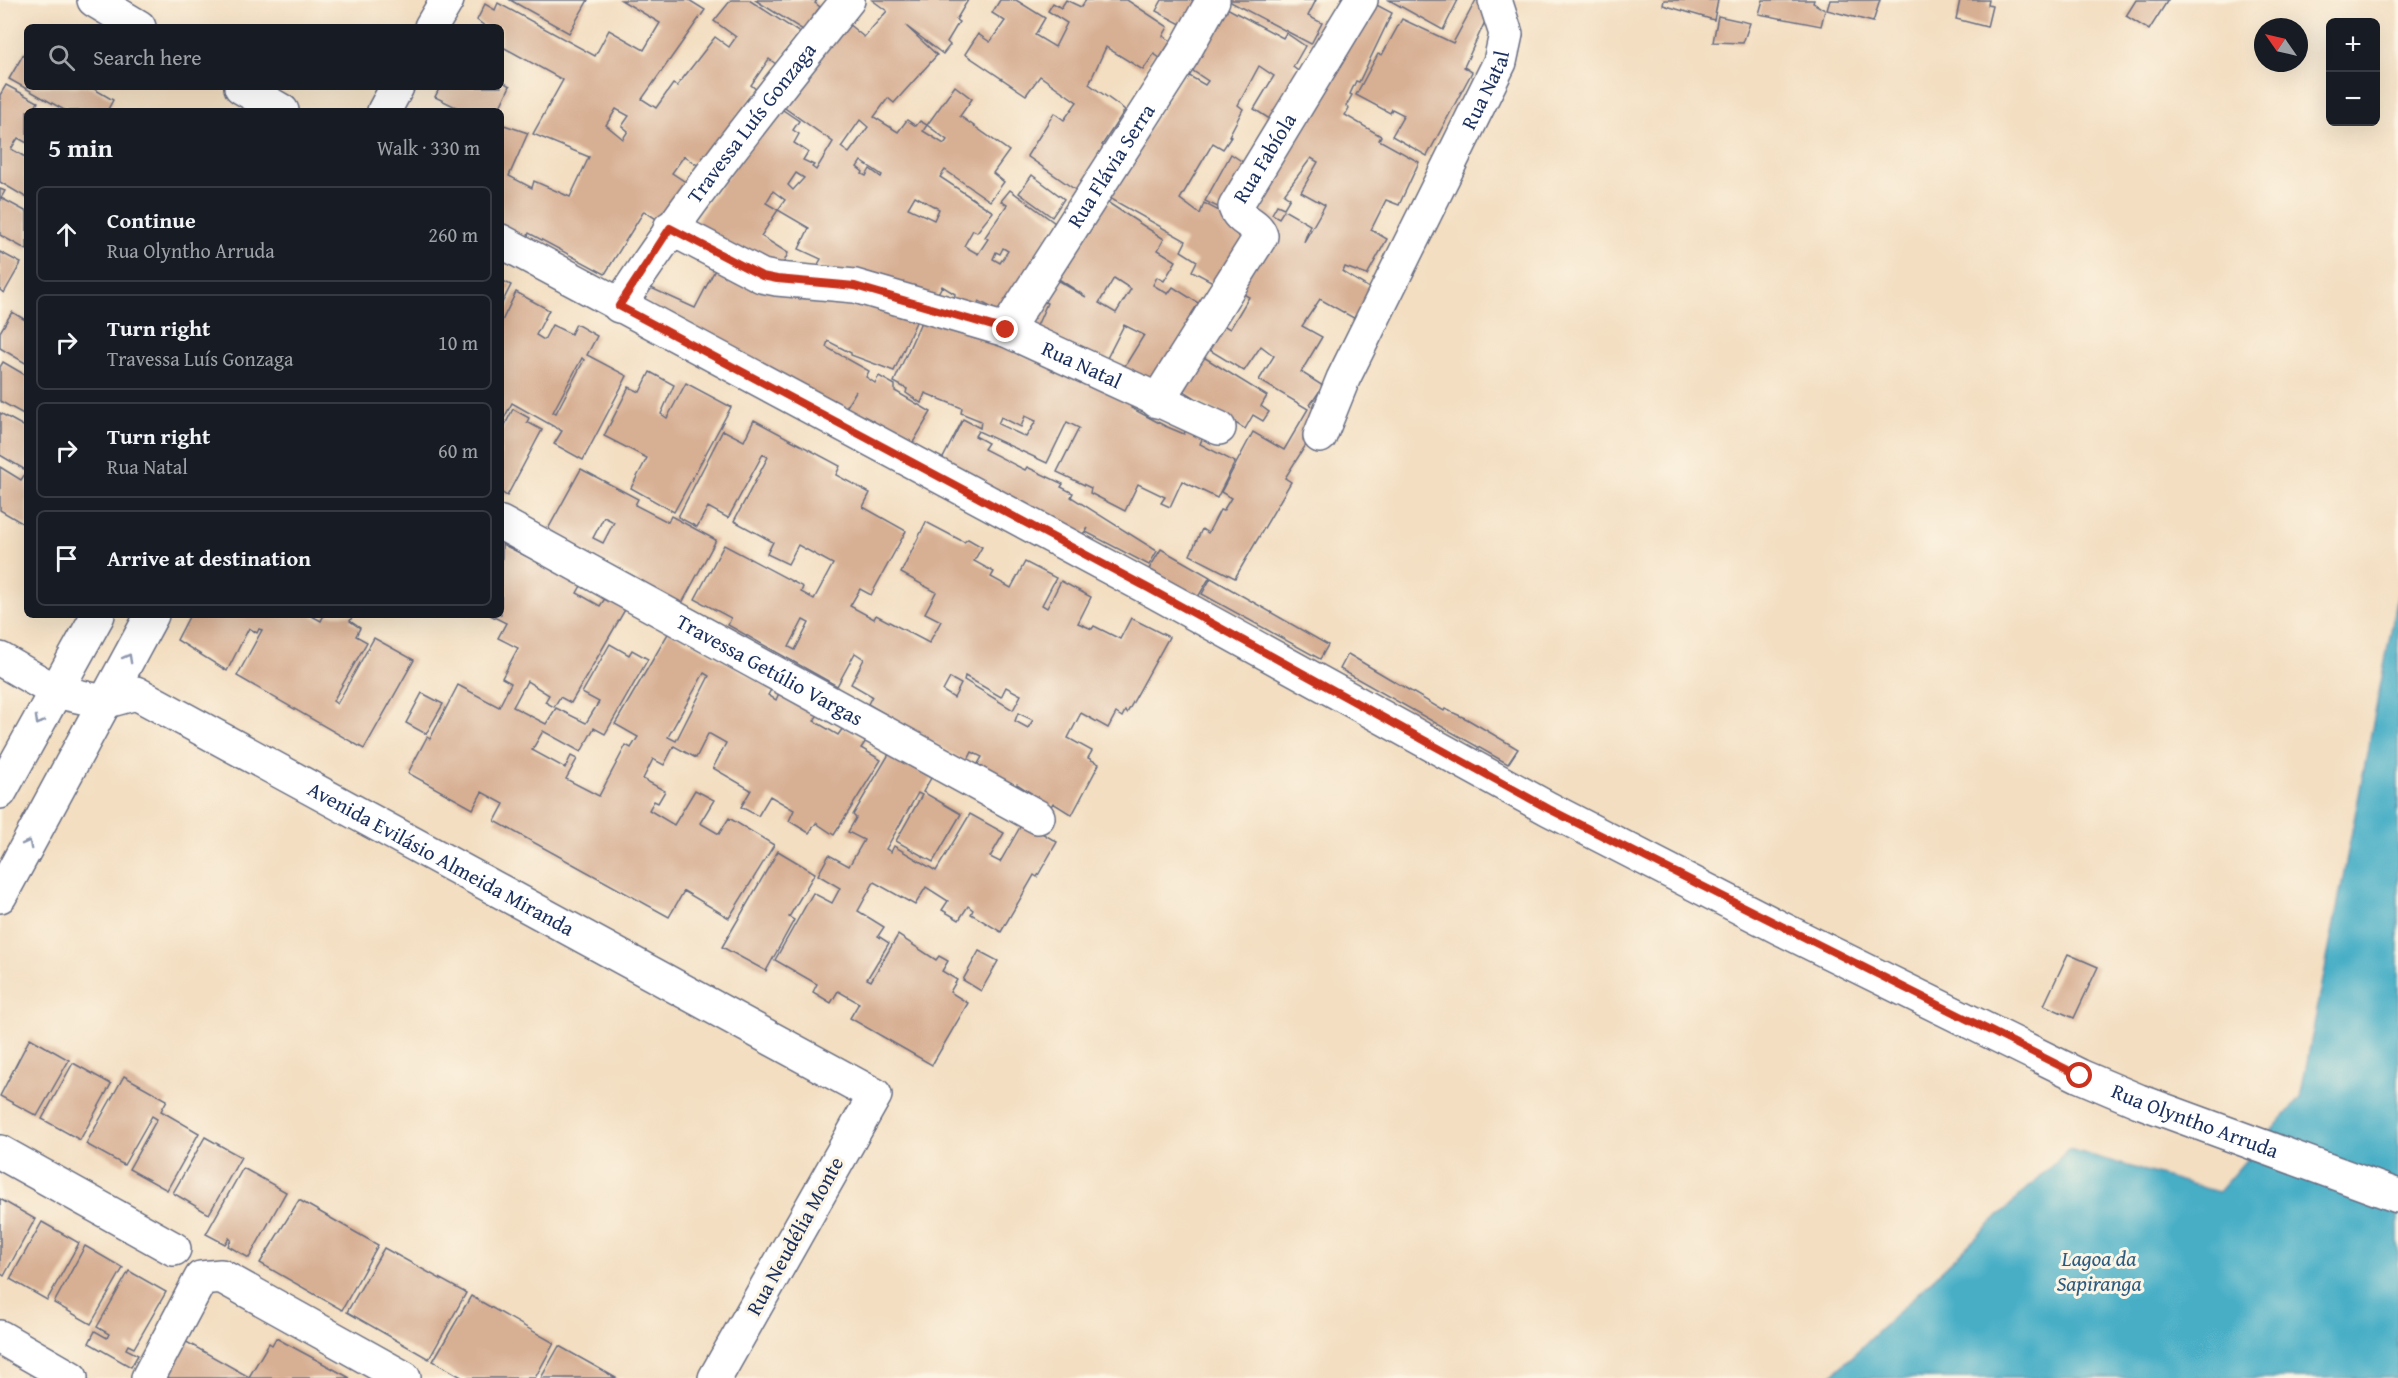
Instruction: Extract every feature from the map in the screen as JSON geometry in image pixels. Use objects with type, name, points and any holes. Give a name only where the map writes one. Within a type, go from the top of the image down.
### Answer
[{"type":"street","points":[[93,0],[134,24]]},
{"type":"street","points":[[433,24],[447,0]]},
{"type":"street","name":"Travessa Luís Gonzaga","points":[[619,306],[670,228],[848,0]]},
{"type":"street","name":"Rua Flávia Serra","points":[[1006,330],[1183,54],[1213,0]]},
{"type":"street","name":"Rua Fabíola","points":[[1157,401],[1262,236],[1256,226],[1240,217],[1235,207],[1361,0]]},
{"type":"street","name":"Rua Natal","points":[[1320,436],[1343,379],[1500,62],[1506,34],[1496,2]]},
{"type":"street","points":[[246,90],[277,108]]},
{"type":"street","points":[[386,108],[395,90]]},
{"type":"street","name":"Rua Natal","points":[[670,228],[762,276],[855,286],[1006,330],[1219,428]]},
{"type":"street","name":"Rua Olyntho Arruda","points":[[504,243],[1137,582],[1549,809],[2080,1076],[2398,1197]]},
{"type":"street","name":"Travessa Getúlio Vargas","points":[[504,525],[1038,817]]},
{"type":"street","points":[[0,792],[96,618]]},
{"type":"street","points":[[0,896],[150,618]]},
{"type":"street","name":"Avenida Evilásio Almeida Miranda","points":[[0,659],[55,691],[104,702],[136,693],[875,1095]]},
{"type":"street","name":"Rua Neudélia Monte","points":[[715,1378],[875,1095]]},
{"type":"street","points":[[0,1152],[174,1248]]},
{"type":"street","points":[[148,1378],[201,1278],[221,1276],[404,1378]]},
{"type":"street","points":[[0,1337],[70,1378]]},
{"type":"water","name":"Lagoa da Sapiranga","points":[[2398,595],[2398,1378],[1829,1378],[2069,1149],[2218,1192],[2300,1098]]},
{"type":"building","points":[[510,0],[588,0],[569,33]]},
{"type":"building","points":[[621,0],[689,0],[705,10],[642,99],[656,108],[673,84],[677,86],[715,37],[729,47],[736,37],[714,21],[731,0],[749,0],[800,33],[776,64],[769,59],[751,85],[757,90],[699,166],[684,156],[672,173],[687,183],[661,222],[644,211],[605,274],[529,233],[526,240],[504,228],[504,125],[528,133],[509,176],[532,188],[534,181],[570,197],[589,157],[533,134],[563,80],[504,48],[504,24],[482,24],[477,20],[485,4],[495,10],[498,3],[595,56],[609,30],[644,50],[660,23]],"holes":[[[616,109],[629,116],[622,126],[628,131],[623,139],[606,125]]]},
{"type":"building","points":[[755,0],[817,0],[815,3],[820,7],[803,30]]},
{"type":"building","points":[[872,0],[968,0],[947,42],[950,45],[943,54],[906,26],[937,55],[894,103],[888,98],[874,117],[898,132],[907,120],[916,126],[920,121],[927,125],[955,86],[972,99],[960,116],[1009,151],[993,173],[1004,182],[990,201],[945,170],[940,177],[993,212],[977,232],[973,230],[964,246],[978,254],[988,239],[985,237],[1007,205],[1001,201],[1010,190],[1055,223],[1002,313],[979,301],[975,308],[954,302],[955,294],[942,286],[935,299],[817,266],[821,259],[799,249],[809,228],[778,210],[761,236],[788,253],[779,273],[692,228],[777,106],[799,121],[793,130],[799,134],[794,143],[808,152],[803,160],[814,165],[812,167],[816,170],[833,142],[782,106],[847,23],[864,37],[887,11]],"holes":[[[860,120],[868,127],[849,153],[841,147]],[[927,125],[947,140],[944,144],[923,131]],[[861,161],[882,175],[881,177],[870,169],[866,176],[857,167]],[[796,173],[804,178],[793,190],[788,185]],[[773,191],[785,200],[778,210],[766,203]],[[915,196],[939,209],[934,220],[908,208]],[[1003,248],[1008,251],[1000,263],[993,259],[996,252],[1000,254]]]},
{"type":"building","points":[[1000,0],[1016,0],[1045,18],[1035,35],[1055,47],[1067,23],[1048,11],[1053,3],[1061,8],[1066,0],[1081,7],[1086,0],[1127,0],[1168,27],[1163,36],[1171,41],[1160,58],[1154,54],[1143,70],[1106,47],[1089,84],[1125,110],[1102,145],[1114,153],[1080,193],[1027,156],[1054,113],[1064,120],[1077,102],[1040,76],[1026,95],[965,54],[978,34],[990,42],[1005,21],[992,13]]},
{"type":"building","points":[[1162,0],[1203,0],[1188,28],[1156,11]]},
{"type":"building","points":[[1227,0],[1316,0],[1308,16],[1322,23],[1311,44]]},
{"type":"building","points":[[1367,0],[1392,13],[1359,82],[1356,81],[1350,94],[1352,95],[1346,106],[1349,108],[1345,115],[1381,136],[1379,140],[1419,162],[1399,205],[1386,200],[1371,230],[1387,239],[1367,275],[1345,267],[1343,272],[1382,296],[1366,325],[1320,299],[1302,326],[1322,337],[1301,372],[1323,386],[1310,405],[1320,413],[1309,440],[1285,478],[1291,482],[1235,578],[1190,555],[1202,529],[1208,533],[1220,510],[1223,511],[1231,498],[1221,492],[1253,432],[1284,450],[1308,409],[1259,380],[1274,356],[1261,346],[1244,371],[1198,343],[1212,319],[1230,329],[1249,297],[1234,289],[1247,217]],"holes":[[[1311,158],[1318,162],[1301,192],[1325,205],[1304,242],[1310,225],[1284,210],[1279,218],[1272,214],[1277,205],[1284,208],[1290,198],[1284,194]]]},
{"type":"building","points":[[1389,0],[1458,0],[1443,30]]},
{"type":"building","points":[[1476,0],[1480,0],[1488,15],[1464,67],[1472,72],[1427,156],[1392,136],[1404,115],[1392,109],[1390,113],[1356,95],[1378,54],[1382,55],[1402,19],[1453,43]]},
{"type":"building","points":[[1664,0],[1718,0],[1714,20],[1663,5]]},
{"type":"building","points":[[1763,0],[1814,0],[1813,3],[1825,10],[1821,26],[1759,14]]},
{"type":"building","points":[[1830,0],[1880,0],[1873,22],[1827,10]]},
{"type":"building","points":[[1960,0],[1989,0],[1988,5],[1992,6],[1987,27],[1956,19]]},
{"type":"building","points":[[2136,0],[2168,0],[2149,30],[2126,16]]},
{"type":"building","points":[[1223,6],[1283,38],[1286,33],[1305,46],[1293,67],[1306,77],[1279,125],[1254,109],[1274,76],[1259,66],[1238,105],[1243,109],[1229,136],[1231,137],[1223,149],[1213,143],[1180,199],[1200,214],[1204,203],[1253,229],[1226,289],[1192,271],[1197,261],[1181,251],[1186,241],[1106,196],[1186,74],[1205,85],[1208,81],[1187,67]]},
{"type":"building","points":[[1718,16],[1750,23],[1743,43],[1713,42]]},
{"type":"building","points":[[24,53],[24,87],[9,79]]},
{"type":"building","points":[[504,83],[510,86],[499,108],[458,108],[435,97],[438,90],[504,90]]},
{"type":"building","points":[[6,85],[38,102],[35,108],[24,108],[24,141],[18,138],[11,149],[24,156],[24,196],[0,182],[0,95]]},
{"type":"building","points":[[29,90],[96,90],[113,100],[109,108],[61,108]]},
{"type":"building","points":[[1231,154],[1250,167],[1228,212],[1205,201]]},
{"type":"building","points":[[1032,175],[1064,199],[1052,217],[1019,193]]},
{"type":"building","points":[[0,189],[5,191],[1,198],[24,210],[24,248],[0,235]]},
{"type":"building","points":[[1104,200],[1164,239],[1158,250],[1176,261],[1164,281],[1157,277],[1153,285],[1168,294],[1173,287],[1203,306],[1158,386],[1123,369],[1144,335],[1124,325],[1105,362],[1033,335],[1047,303],[1038,298],[1050,276],[1086,297],[1051,274]],"holes":[[[1114,278],[1131,289],[1116,313],[1099,303]]]},
{"type":"building","points":[[0,252],[21,263],[4,293],[0,290]]},
{"type":"building","points":[[717,266],[800,299],[806,287],[920,313],[894,371],[851,355],[828,341],[826,347],[869,371],[866,377],[875,383],[879,376],[895,385],[895,391],[931,412],[911,446],[846,408],[856,391],[843,412],[643,301],[649,287],[695,308]]},
{"type":"building","points":[[504,282],[511,285],[504,299]]},
{"type":"building","points":[[516,292],[549,310],[536,335],[544,340],[552,325],[571,334],[576,324],[597,336],[587,355],[627,376],[583,460],[554,444],[562,431],[512,403],[504,418],[504,317]],"holes":[[[582,358],[584,360],[556,413],[553,412]]]},
{"type":"building","points":[[926,311],[1015,346],[1012,351],[1136,399],[1131,408],[1165,426],[1184,434],[1187,428],[1205,432],[1200,444],[1235,462],[1217,498],[1182,481],[1170,507],[1161,503],[1165,497],[1138,484],[1125,511],[1090,493],[1091,488],[1057,472],[1079,428],[1067,422],[1047,463],[978,431],[975,436],[988,443],[984,449],[1025,470],[1027,467],[1063,484],[1061,487],[1073,493],[1071,497],[1157,551],[1149,565],[1086,532],[1088,528],[1082,535],[941,462],[963,419],[980,428],[981,421],[961,413],[962,408],[925,393],[921,403],[906,393],[907,389],[894,382]],"holes":[[[1025,416],[1036,421],[1026,437],[998,424],[1001,417],[1021,427]]]},
{"type":"building","points":[[12,312],[24,319],[24,362],[0,348],[0,332]]},
{"type":"building","points":[[1202,356],[1267,396],[1261,406],[1269,412],[1263,421],[1253,415],[1245,429],[1184,391]]},
{"type":"building","points":[[3,362],[24,374],[24,414],[0,401],[0,367]]},
{"type":"building","points":[[650,372],[674,385],[661,414],[667,418],[686,383],[731,407],[674,512],[631,488],[647,458],[604,436],[629,387],[640,392]]},
{"type":"building","points":[[513,409],[529,418],[527,422],[542,430],[507,496],[504,494],[504,427]]},
{"type":"building","points":[[0,413],[24,426],[24,469],[0,455]]},
{"type":"building","points":[[754,420],[840,466],[836,475],[870,493],[863,507],[906,531],[871,595],[860,589],[850,606],[874,619],[876,615],[929,643],[941,621],[925,613],[936,592],[901,573],[926,522],[964,542],[968,539],[982,547],[974,561],[994,572],[991,577],[1011,588],[1025,562],[1056,578],[1042,605],[1047,608],[1061,581],[1091,597],[1078,623],[1092,629],[1094,626],[1120,639],[1131,618],[1169,637],[1127,713],[1125,711],[1122,717],[1116,713],[1108,728],[1081,713],[1068,738],[1092,751],[1088,758],[1099,764],[1072,815],[1053,803],[1050,808],[1029,796],[1031,793],[1017,784],[1014,788],[976,767],[982,757],[972,752],[967,762],[868,704],[872,696],[851,684],[864,659],[855,653],[837,686],[728,625],[731,618],[695,599],[724,545],[803,587],[801,592],[814,599],[833,564],[798,545],[788,564],[767,554],[773,542],[734,521],[768,457],[763,454],[728,518],[708,507],[697,527],[678,517],[723,430],[744,441]],"holes":[[[803,620],[809,623],[795,650],[789,647]],[[965,676],[1001,697],[1006,687],[1021,695],[1013,710],[964,680]],[[950,678],[961,684],[954,698],[943,691]],[[1018,713],[1033,720],[1028,728],[1015,721]]]},
{"type":"building","points":[[0,467],[21,480],[24,476],[24,524],[0,510]]},
{"type":"building","points":[[581,469],[638,499],[635,505],[668,522],[671,516],[716,540],[681,605],[637,582],[639,579],[547,531]],"holes":[[[604,517],[614,522],[603,543],[593,538]]]},
{"type":"building","points":[[504,545],[582,584],[577,593],[600,606],[606,597],[626,608],[571,703],[560,697],[554,707],[545,702],[549,695],[527,681],[513,707],[546,724],[556,708],[586,723],[599,702],[582,693],[610,644],[629,655],[632,650],[648,659],[605,734],[594,728],[581,752],[543,731],[532,750],[565,768],[571,756],[577,759],[566,779],[599,796],[626,745],[631,748],[638,737],[615,724],[669,632],[772,688],[768,695],[776,700],[779,693],[818,714],[814,721],[838,735],[843,728],[866,741],[861,748],[881,760],[834,835],[816,823],[809,833],[789,821],[794,810],[770,796],[758,816],[741,807],[751,790],[713,768],[726,743],[710,734],[696,758],[674,746],[664,765],[653,759],[643,779],[665,791],[658,803],[654,801],[649,810],[674,825],[695,790],[714,800],[700,823],[719,834],[729,818],[774,845],[729,918],[684,891],[669,917],[495,821],[504,804],[482,792],[473,809],[408,773],[427,737],[430,739],[458,685],[499,707],[511,683],[502,678],[518,648],[498,638],[506,623],[496,618],[504,618]],"holes":[[[704,673],[709,676],[676,741],[668,737]]]},
{"type":"building","points":[[1161,549],[1210,577],[1198,597],[1149,569]]},
{"type":"building","points":[[1211,578],[1328,645],[1320,659],[1202,594]]},
{"type":"building","points":[[188,618],[316,618],[321,621],[322,618],[352,618],[350,621],[360,628],[356,636],[367,642],[333,701],[337,704],[374,638],[414,660],[364,749],[237,676],[262,630],[259,629],[257,633],[249,628],[227,671],[177,640]]},
{"type":"building","points":[[1348,654],[1444,711],[1445,709],[1467,719],[1518,749],[1508,764],[1340,669]]},
{"type":"building","points":[[422,693],[443,704],[426,734],[406,723]]},
{"type":"building","points":[[889,754],[931,778],[923,792],[961,814],[933,862],[896,841],[922,795],[918,793],[886,849],[891,852],[894,846],[936,871],[970,814],[1004,833],[990,857],[1000,862],[1023,822],[1057,842],[1037,877],[1034,875],[1001,932],[971,914],[973,910],[968,906],[959,920],[942,910],[948,901],[926,887],[915,905],[874,882],[858,911],[884,927],[878,936],[889,943],[867,979],[871,981],[898,935],[936,960],[939,956],[948,961],[942,971],[957,980],[950,992],[968,1003],[932,1065],[850,1018],[859,1003],[838,991],[831,1003],[813,992],[817,984],[775,960],[813,893],[832,903],[840,888],[818,875],[829,855],[849,866],[864,840],[848,832],[856,818],[853,815]]},
{"type":"building","points":[[778,851],[815,873],[789,917],[794,920],[766,971],[722,947]]},
{"type":"building","points":[[979,951],[998,961],[981,991],[963,980]]},
{"type":"building","points":[[2068,954],[2098,967],[2074,1018],[2044,1005]]},
{"type":"building","points":[[30,1038],[69,1060],[37,1116],[0,1096]]},
{"type":"building","points":[[73,1063],[111,1084],[80,1140],[42,1119]]},
{"type":"building","points":[[124,1076],[167,1100],[161,1111],[199,1133],[167,1190],[129,1169],[157,1119],[152,1116],[124,1165],[86,1144]]},
{"type":"building","points":[[205,1137],[241,1157],[209,1214],[173,1193]]},
{"type":"building","points":[[243,1168],[286,1192],[249,1258],[228,1246],[231,1240],[229,1238],[225,1244],[206,1234]]},
{"type":"building","points":[[0,1199],[35,1219],[4,1276],[0,1273]]},
{"type":"building","points":[[299,1200],[378,1245],[342,1310],[260,1263]]},
{"type":"building","points":[[42,1222],[79,1243],[47,1300],[10,1279]]},
{"type":"building","points":[[85,1246],[123,1268],[91,1324],[54,1303]]},
{"type":"building","points":[[384,1248],[466,1293],[429,1359],[347,1312]]},
{"type":"building","points":[[129,1271],[166,1292],[134,1348],[128,1345],[126,1349],[138,1355],[131,1367],[89,1343],[95,1331],[107,1338],[109,1334],[97,1327]]},
{"type":"building","points":[[471,1296],[554,1343],[535,1378],[463,1378],[433,1361]]},
{"type":"building","points":[[276,1338],[350,1378],[163,1378],[183,1340],[249,1377],[269,1343],[272,1345]]},
{"type":"building","points":[[559,1346],[600,1369],[616,1378],[541,1378]]},
{"type":"route","points":[[1006,330],[855,286],[762,276],[670,228],[619,306],[1148,588],[1549,809],[1780,928],[2080,1076]]}]
